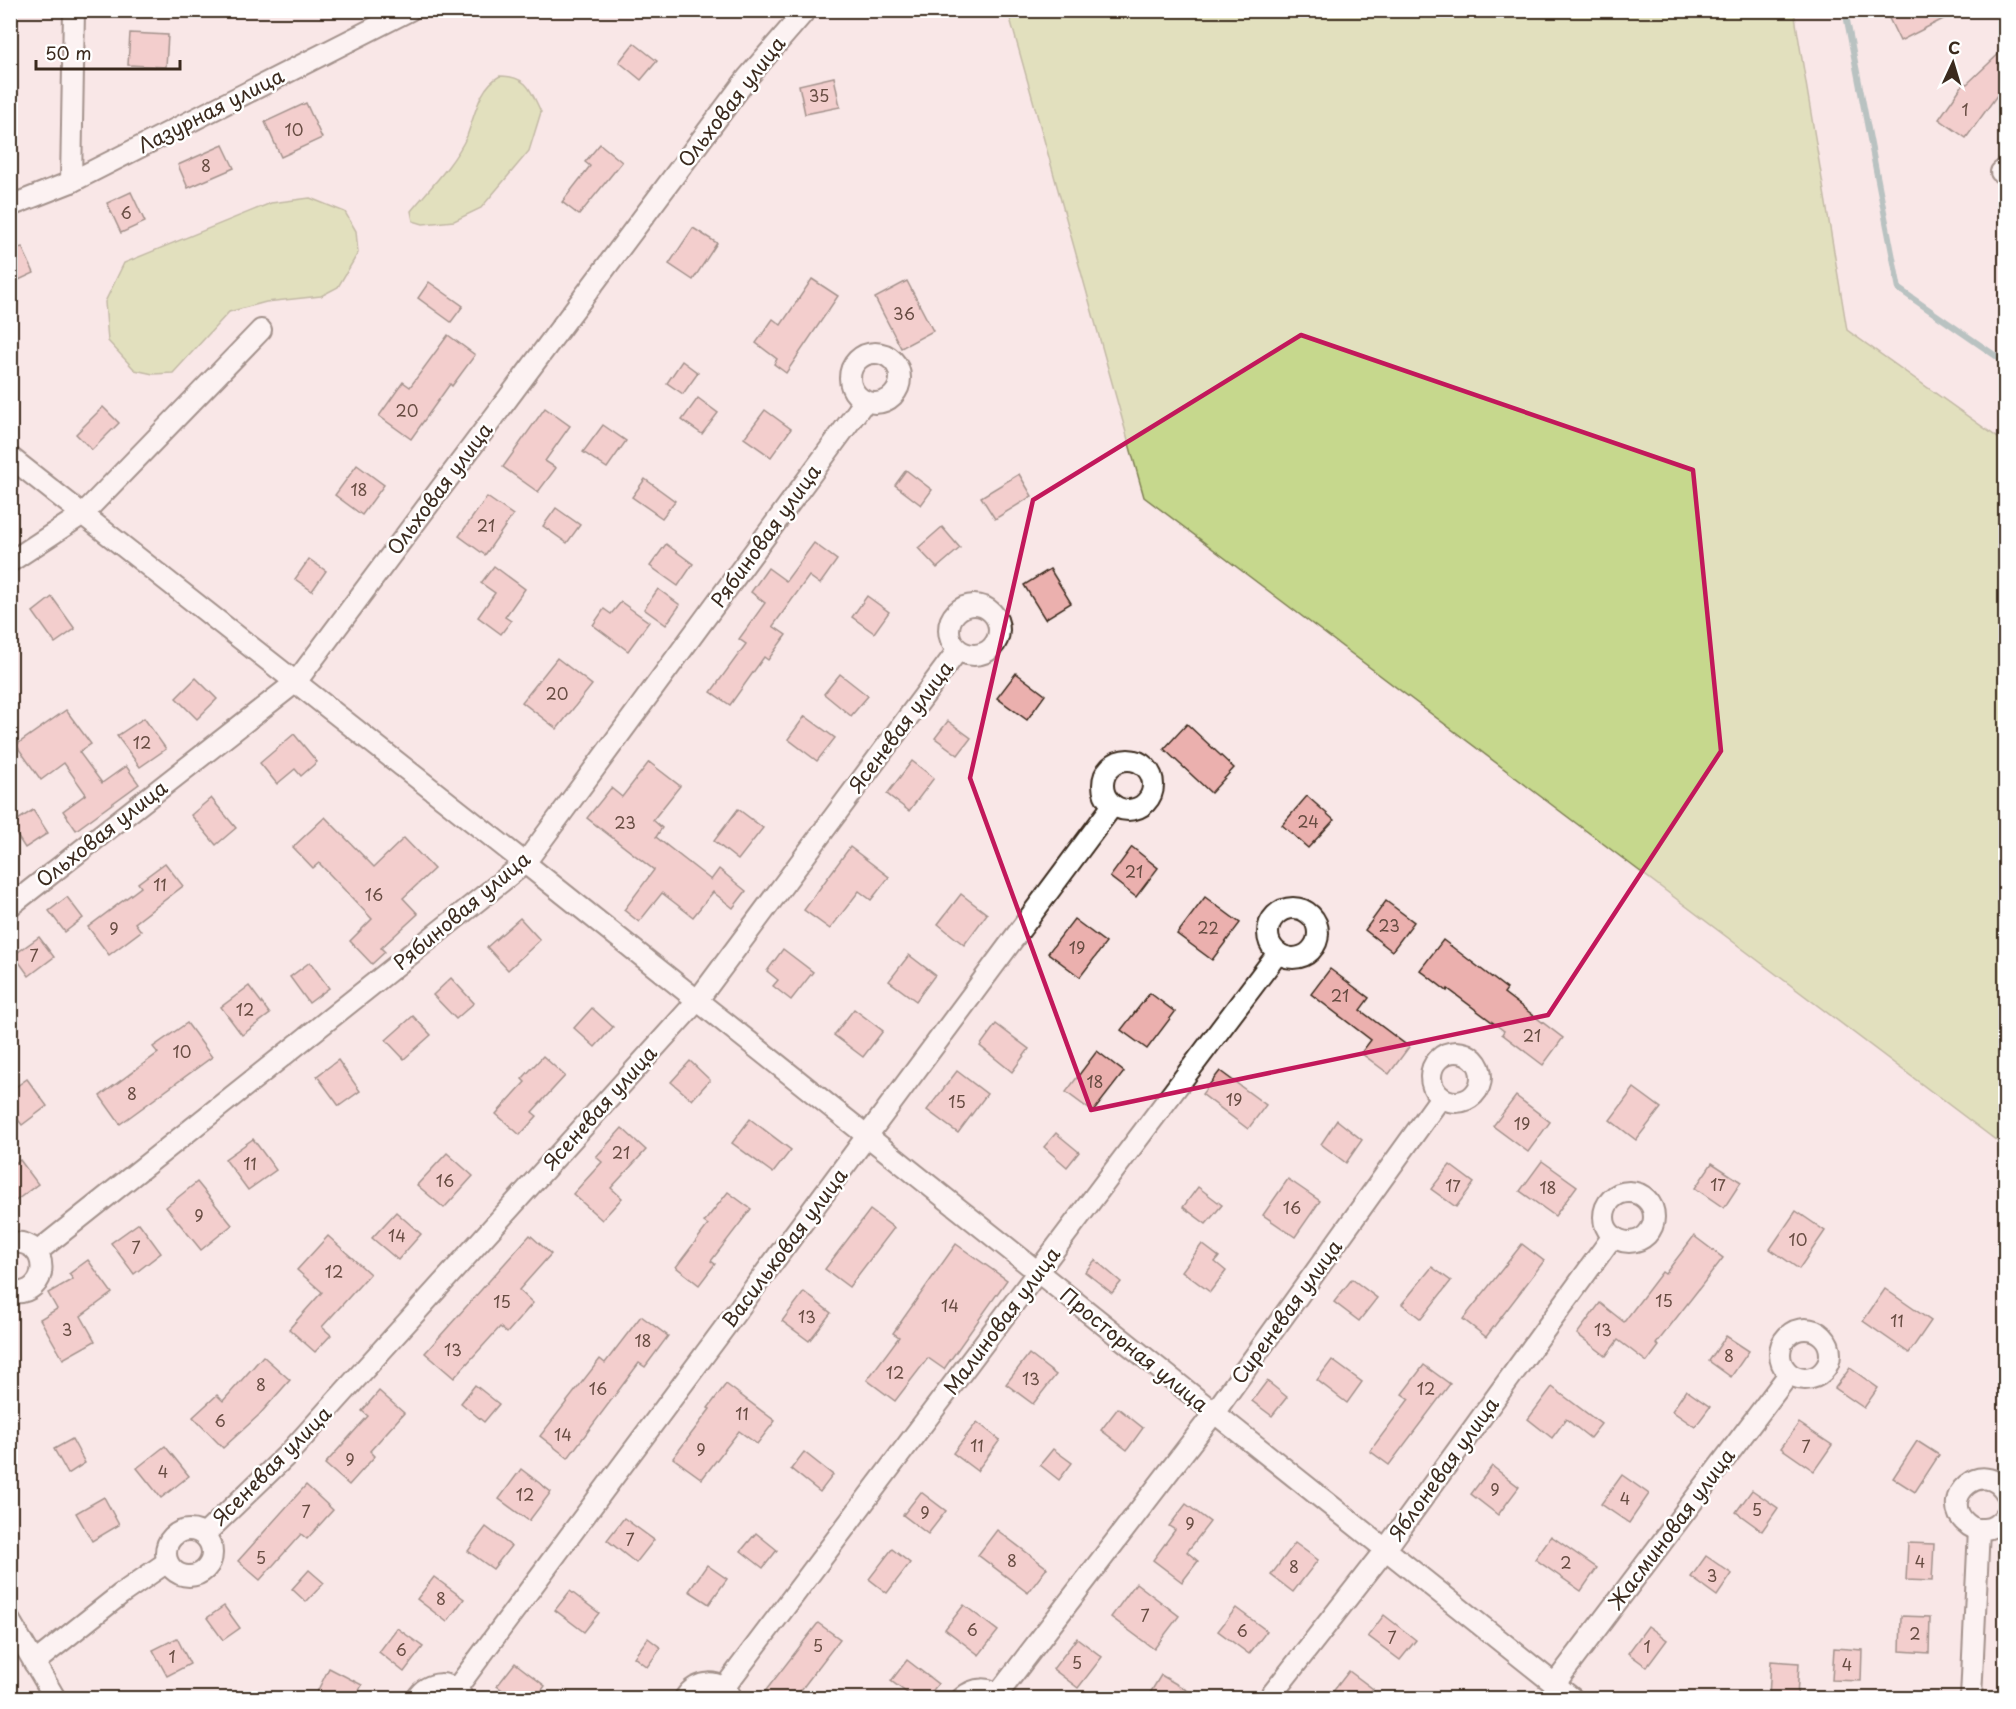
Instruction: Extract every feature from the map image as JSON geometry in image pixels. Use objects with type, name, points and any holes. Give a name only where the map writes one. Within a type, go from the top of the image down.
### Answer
[{"type":"street","points":[[71,182],[74,10]]},
{"type":"street","name":"Лазурная улица","points":[[10,206],[71,182],[410,10]]},
{"type":"street","name":"Ольховая улица","points":[[10,906],[296,682],[748,77],[806,10]]},
{"type":"street","points":[[10,562],[83,514],[261,330]]},
{"type":"street","name":"Рябиновая улица","points":[[37,1252],[525,863],[865,401]]},
{"type":"street","name":"Просторная улица","points":[[10,457],[525,863],[1572,1698]]},
{"type":"street","name":"Ясеневая улица","points":[[204,1535],[289,1453],[697,1000],[958,650]]},
{"type":"street","name":"Васильковая улица","points":[[459,1694],[1113,806]]},
{"type":"street","name":"Малиновая улица","points":[[728,1693],[1278,953]]},
{"type":"street","name":"Сиреневая улица","points":[[1000,1696],[1214,1413],[1441,1097]]},
{"type":"street","name":"Яблоневая улица","points":[[1269,1698],[1385,1550],[1613,1236]]},
{"type":"street","points":[[10,1243],[26,1244],[37,1252],[42,1271],[37,1283],[26,1291],[10,1292]]},
{"type":"street","name":"Жасминовая улица","points":[[1554,1685],[1789,1374]]},
{"type":"street","points":[[2006,1494],[1998,1484],[1986,1479],[1973,1481],[1962,1488],[1957,1501],[1959,1514],[1967,1524],[1979,1529],[1992,1528],[2006,1515]]},
{"type":"street","points":[[189,1529],[204,1535],[212,1547],[213,1555],[207,1569],[200,1574],[185,1576],[178,1574],[168,1562],[166,1547],[175,1534],[189,1529]]},
{"type":"street","points":[[1971,1698],[1979,1529]]},
{"type":"street","points":[[34,1663],[121,1594],[168,1562]]},
{"type":"street","points":[[10,1621],[55,1698]]},
{"type":"street","points":[[685,1698],[693,1688],[706,1683],[712,1683],[728,1693]]},
{"type":"street","points":[[417,1698],[431,1686],[444,1684],[459,1694]]},
{"type":"street","points":[[962,1698],[979,1689],[986,1689],[1000,1696]]},
{"type":"highlighted area","points":[[1301,335],[1693,470],[1721,751],[1548,1015],[1091,1110],[970,778],[1033,500]]},
{"type":"green space","points":[[1008,11],[1794,11],[1847,330],[2005,443],[2005,1147],[1144,497]]},
{"type":"green space","points":[[500,76],[523,82],[531,91],[541,112],[529,151],[481,208],[454,221],[423,224],[413,221],[411,211],[462,146],[482,94]]},
{"type":"green space","points":[[310,198],[345,212],[356,231],[358,253],[338,287],[321,296],[266,302],[229,312],[173,373],[153,374],[135,370],[108,341],[105,302],[124,263],[271,203]]},
{"type":"building","points":[[1885,10],[1961,10],[1900,41]]},
{"type":"building","points":[[130,33],[168,35],[166,67],[128,65]]},
{"type":"building","points":[[634,43],[657,61],[641,80],[619,62]]},
{"type":"building","points":[[2006,47],[2006,83],[1966,138],[1939,119],[1964,83],[1967,84]]},
{"type":"building","points":[[834,77],[840,107],[805,114],[799,85]]},
{"type":"building","points":[[306,103],[322,138],[281,157],[265,122]]},
{"type":"building","points":[[600,144],[622,162],[579,215],[562,202],[590,166],[585,162]]},
{"type":"building","points":[[223,145],[234,168],[188,188],[178,165]]},
{"type":"building","points":[[131,192],[145,222],[121,233],[107,203]]},
{"type":"building","points":[[693,228],[717,243],[693,280],[669,264]]},
{"type":"building","points":[[22,247],[34,273],[10,284],[10,252]]},
{"type":"building","points":[[812,279],[838,296],[786,373],[774,364],[777,359],[756,343],[773,319],[781,325]]},
{"type":"building","points":[[907,281],[933,331],[901,348],[875,298]]},
{"type":"building","points":[[429,282],[463,306],[451,322],[418,298]]},
{"type":"building","points":[[448,335],[475,355],[452,386],[450,384],[411,439],[379,416],[403,382],[410,387]]},
{"type":"building","points":[[682,361],[698,373],[683,394],[667,383]]},
{"type":"building","points":[[698,398],[718,413],[702,434],[682,420]]},
{"type":"building","points":[[103,407],[119,423],[92,450],[76,434]]},
{"type":"building","points":[[545,408],[570,426],[545,461],[556,468],[538,492],[503,467]]},
{"type":"building","points":[[765,410],[791,429],[771,457],[744,438]]},
{"type":"building","points":[[603,425],[626,441],[607,468],[583,452]]},
{"type":"building","points":[[357,465],[384,485],[362,515],[335,495]]},
{"type":"building","points":[[906,470],[932,490],[921,505],[895,485]]},
{"type":"building","points":[[1019,474],[1032,496],[995,519],[981,497]]},
{"type":"building","points":[[645,479],[675,501],[662,518],[632,497]]},
{"type":"building","points":[[487,497],[513,515],[485,555],[459,536]]},
{"type":"building","points":[[556,508],[580,525],[567,543],[543,526]]},
{"type":"building","points":[[942,527],[960,548],[937,568],[918,548]]},
{"type":"building","points":[[814,543],[837,560],[820,584],[809,576],[773,626],[786,635],[768,660],[764,657],[730,705],[711,692],[746,644],[739,639],[765,603],[751,592],[768,568],[786,581]]},
{"type":"building","points":[[666,544],[693,564],[678,586],[650,566]]},
{"type":"building","points":[[309,559],[326,571],[312,591],[295,579]]},
{"type":"building","points":[[494,566],[525,589],[505,617],[511,621],[501,634],[478,617],[495,593],[481,583]]},
{"type":"building","points":[[1050,569],[1071,603],[1045,619],[1024,585]]},
{"type":"building","points":[[658,589],[680,605],[666,625],[644,609]]},
{"type":"building","points":[[867,596],[889,612],[874,633],[852,617]]},
{"type":"building","points":[[52,597],[75,629],[55,643],[33,612]]},
{"type":"building","points":[[621,602],[649,622],[628,651],[593,625],[604,609],[611,614]]},
{"type":"building","points":[[557,658],[592,685],[557,729],[522,702]]},
{"type":"building","points":[[1016,673],[1045,695],[1027,720],[997,698]]},
{"type":"building","points":[[840,674],[868,696],[851,716],[824,694]]},
{"type":"building","points":[[196,678],[217,699],[197,719],[176,698]]},
{"type":"building","points":[[66,710],[91,744],[79,752],[102,783],[126,766],[139,784],[76,830],[63,811],[86,794],[64,763],[41,780],[16,745]]},
{"type":"building","points":[[805,716],[835,738],[817,761],[788,739]]},
{"type":"building","points":[[144,718],[166,749],[140,767],[117,736]]},
{"type":"building","points":[[948,721],[971,738],[958,755],[935,738]]},
{"type":"building","points":[[1187,724],[1234,768],[1211,793],[1164,749]]},
{"type":"building","points":[[294,734],[317,762],[301,776],[295,769],[277,784],[260,763]]},
{"type":"building","points":[[912,761],[934,778],[909,811],[887,794]]},
{"type":"building","points":[[649,762],[680,786],[653,820],[662,828],[656,837],[711,880],[719,869],[746,891],[733,908],[713,892],[693,917],[662,893],[639,922],[624,910],[654,870],[587,818],[611,788],[622,797]]},
{"type":"building","points":[[1307,796],[1334,820],[1308,848],[1282,825]]},
{"type":"building","points":[[211,798],[236,828],[216,845],[191,815]]},
{"type":"building","points":[[738,809],[763,828],[738,860],[714,841]]},
{"type":"building","points":[[33,810],[48,833],[25,848],[10,825]]},
{"type":"building","points":[[325,817],[374,867],[404,838],[434,869],[403,898],[418,914],[381,948],[385,952],[372,964],[350,941],[372,919],[319,863],[313,868],[293,847]]},
{"type":"building","points":[[850,847],[889,877],[871,900],[859,891],[830,929],[804,910]]},
{"type":"building","points":[[1132,847],[1158,868],[1136,897],[1110,877]]},
{"type":"building","points":[[165,863],[183,886],[135,923],[141,931],[109,955],[88,927],[141,887],[138,883]]},
{"type":"building","points":[[961,894],[987,914],[964,945],[938,924]]},
{"type":"building","points":[[67,897],[83,918],[65,932],[49,911]]},
{"type":"building","points":[[1205,897],[1240,923],[1212,960],[1177,934]]},
{"type":"building","points":[[1386,901],[1414,922],[1392,951],[1365,930]]},
{"type":"building","points":[[520,918],[540,940],[508,970],[487,947]]},
{"type":"building","points":[[1074,919],[1106,943],[1080,977],[1048,953]]},
{"type":"building","points":[[39,937],[54,957],[29,976],[14,955]]},
{"type":"building","points":[[1443,940],[1507,989],[1504,993],[1563,1038],[1543,1065],[1502,1034],[1504,1031],[1420,970]]},
{"type":"building","points":[[783,949],[813,972],[791,1000],[773,986],[778,980],[767,971]]},
{"type":"building","points":[[909,955],[935,975],[916,1001],[889,981]]},
{"type":"building","points":[[310,962],[329,988],[309,1003],[290,977]]},
{"type":"building","points":[[1330,969],[1369,998],[1360,1010],[1409,1047],[1389,1074],[1361,1053],[1371,1040],[1311,994]]},
{"type":"building","points":[[451,978],[474,1003],[456,1019],[433,995]]},
{"type":"building","points":[[249,986],[270,1014],[242,1035],[221,1007]]},
{"type":"building","points":[[1150,993],[1175,1012],[1147,1049],[1121,1030]]},
{"type":"building","points":[[592,1008],[613,1027],[595,1047],[574,1028]]},
{"type":"building","points":[[854,1009],[883,1031],[863,1057],[834,1035]]},
{"type":"building","points":[[413,1016],[431,1035],[404,1059],[386,1040]]},
{"type":"building","points":[[187,1023],[212,1057],[120,1124],[100,1096],[158,1053],[153,1047]]},
{"type":"building","points":[[996,1024],[1029,1049],[1012,1072],[980,1046]]},
{"type":"building","points":[[1097,1051],[1124,1072],[1093,1112],[1066,1092]]},
{"type":"building","points":[[543,1056],[565,1076],[532,1112],[537,1116],[520,1135],[496,1114],[525,1082],[522,1079]]},
{"type":"building","points":[[338,1060],[360,1091],[339,1106],[317,1076]]},
{"type":"building","points":[[690,1061],[710,1080],[692,1100],[671,1082]]},
{"type":"building","points":[[957,1071],[987,1094],[958,1133],[927,1110]]},
{"type":"building","points":[[1220,1071],[1266,1105],[1248,1129],[1202,1094]]},
{"type":"building","points":[[27,1079],[47,1106],[22,1125],[10,1109],[10,1091]]},
{"type":"building","points":[[1634,1088],[1661,1108],[1636,1140],[1610,1120]]},
{"type":"building","points":[[1516,1096],[1550,1122],[1528,1152],[1493,1126]]},
{"type":"building","points":[[750,1119],[791,1150],[773,1173],[732,1143]]},
{"type":"building","points":[[1337,1120],[1362,1140],[1346,1163],[1321,1144]]},
{"type":"building","points":[[622,1128],[646,1150],[611,1188],[622,1198],[602,1220],[573,1194],[602,1162],[596,1157]]},
{"type":"building","points":[[1056,1133],[1079,1152],[1067,1167],[1044,1147]]},
{"type":"building","points":[[253,1139],[276,1170],[248,1190],[225,1159]]},
{"type":"building","points":[[447,1153],[473,1176],[444,1208],[417,1185]]},
{"type":"building","points":[[20,1160],[38,1184],[10,1205],[10,1166]]},
{"type":"building","points":[[1542,1161],[1577,1186],[1555,1216],[1520,1191]]},
{"type":"building","points":[[1712,1163],[1741,1182],[1724,1208],[1695,1188]]},
{"type":"building","points":[[1450,1165],[1474,1183],[1456,1207],[1431,1189]]},
{"type":"building","points":[[1288,1179],[1320,1201],[1295,1237],[1263,1215]]},
{"type":"building","points":[[197,1182],[232,1225],[201,1250],[166,1207]]},
{"type":"building","points":[[1198,1187],[1222,1205],[1206,1224],[1183,1207]]},
{"type":"building","points":[[728,1192],[751,1209],[711,1261],[715,1264],[699,1285],[676,1267],[708,1225],[704,1222]]},
{"type":"building","points":[[870,1210],[894,1228],[849,1287],[825,1269]]},
{"type":"building","points":[[1796,1211],[1825,1231],[1799,1269],[1770,1249]]},
{"type":"building","points":[[396,1212],[421,1234],[398,1260],[372,1238]]},
{"type":"building","points":[[139,1223],[161,1253],[134,1274],[111,1243]]},
{"type":"building","points":[[530,1235],[551,1254],[519,1290],[533,1303],[507,1333],[500,1327],[454,1378],[425,1353]]},
{"type":"building","points":[[328,1236],[370,1274],[322,1327],[331,1335],[315,1352],[289,1329],[322,1292],[297,1270]]},
{"type":"building","points":[[1694,1236],[1723,1258],[1656,1344],[1659,1346],[1647,1362],[1618,1340],[1606,1356],[1577,1334],[1600,1303],[1624,1322],[1662,1272],[1665,1274]]},
{"type":"building","points":[[956,1244],[1007,1280],[944,1369],[928,1358],[895,1401],[867,1380],[899,1337],[893,1333]]},
{"type":"building","points":[[1202,1244],[1219,1257],[1215,1262],[1226,1271],[1210,1292],[1182,1271]]},
{"type":"building","points":[[1522,1244],[1544,1261],[1486,1337],[1463,1319]]},
{"type":"building","points":[[88,1260],[112,1293],[81,1316],[95,1341],[63,1359],[40,1319],[57,1309],[48,1293],[73,1279],[69,1274]]},
{"type":"building","points":[[1095,1260],[1121,1282],[1112,1293],[1085,1272]]},
{"type":"building","points":[[1432,1267],[1451,1281],[1421,1319],[1402,1304]]},
{"type":"building","points":[[1352,1279],[1377,1298],[1359,1321],[1334,1302]]},
{"type":"building","points":[[1885,1289],[1931,1321],[1909,1353],[1863,1321]]},
{"type":"building","points":[[804,1292],[831,1313],[809,1341],[782,1321]]},
{"type":"building","points":[[641,1316],[668,1336],[645,1367],[639,1363],[568,1458],[540,1436],[600,1359],[605,1363]]},
{"type":"building","points":[[1726,1336],[1749,1351],[1731,1377],[1709,1361]]},
{"type":"building","points":[[1029,1354],[1056,1375],[1033,1404],[1006,1384]]},
{"type":"building","points":[[263,1356],[290,1380],[259,1415],[223,1448],[193,1417],[217,1395],[223,1401]]},
{"type":"building","points":[[1332,1360],[1362,1382],[1347,1403],[1317,1380]]},
{"type":"building","points":[[1424,1365],[1450,1384],[1389,1465],[1370,1451],[1409,1399],[1402,1394]]},
{"type":"building","points":[[1850,1368],[1878,1388],[1864,1408],[1835,1388]]},
{"type":"building","points":[[1267,1381],[1287,1397],[1272,1416],[1252,1401]]},
{"type":"building","points":[[726,1384],[775,1421],[757,1444],[739,1431],[702,1479],[673,1458]]},
{"type":"building","points":[[475,1385],[499,1404],[484,1422],[461,1403]]},
{"type":"building","points":[[1552,1387],[1601,1424],[1590,1438],[1566,1419],[1552,1438],[1528,1419]]},
{"type":"building","points":[[1686,1390],[1710,1407],[1695,1427],[1672,1411]]},
{"type":"building","points":[[379,1391],[404,1413],[370,1451],[375,1456],[349,1485],[325,1464],[368,1416],[362,1411]]},
{"type":"building","points":[[1118,1408],[1143,1428],[1127,1450],[1101,1430]]},
{"type":"building","points":[[977,1422],[1000,1440],[977,1471],[953,1453]]},
{"type":"building","points":[[1799,1423],[1832,1445],[1814,1471],[1781,1448]]},
{"type":"building","points":[[72,1439],[85,1463],[68,1474],[54,1449]]},
{"type":"building","points":[[1917,1441],[1939,1455],[1915,1492],[1893,1478]]},
{"type":"building","points":[[165,1446],[189,1476],[161,1498],[137,1468]]},
{"type":"building","points":[[1053,1449],[1072,1463],[1059,1480],[1040,1465]]},
{"type":"building","points":[[804,1452],[833,1475],[820,1492],[791,1469]]},
{"type":"building","points":[[1492,1466],[1519,1487],[1498,1515],[1471,1494]]},
{"type":"building","points":[[521,1469],[551,1492],[529,1521],[499,1499]]},
{"type":"building","points":[[1622,1475],[1649,1494],[1629,1523],[1601,1504]]},
{"type":"building","points":[[306,1485],[333,1510],[307,1539],[301,1534],[260,1580],[238,1561]]},
{"type":"building","points":[[1752,1490],[1778,1508],[1762,1531],[1736,1512]]},
{"type":"building","points":[[921,1492],[946,1511],[928,1534],[903,1515]]},
{"type":"building","points":[[104,1497],[119,1525],[92,1541],[76,1513]]},
{"type":"building","points":[[1186,1504],[1210,1522],[1187,1552],[1198,1561],[1182,1582],[1153,1560],[1175,1530],[1169,1526]]},
{"type":"building","points":[[624,1518],[654,1540],[636,1563],[607,1540]]},
{"type":"building","points":[[486,1527],[511,1546],[493,1569],[468,1551]]},
{"type":"building","points":[[997,1530],[1047,1568],[1028,1593],[978,1555]]},
{"type":"building","points":[[756,1533],[777,1550],[763,1568],[741,1551]]},
{"type":"building","points":[[1551,1536],[1597,1568],[1581,1591],[1535,1559]]},
{"type":"building","points":[[1295,1543],[1318,1560],[1293,1592],[1271,1575]]},
{"type":"building","points":[[1908,1543],[1934,1544],[1932,1581],[1906,1580]]},
{"type":"building","points":[[892,1549],[910,1563],[887,1593],[869,1579]]},
{"type":"building","points":[[1706,1556],[1732,1574],[1717,1596],[1691,1577]]},
{"type":"building","points":[[707,1565],[727,1579],[709,1604],[689,1591]]},
{"type":"building","points":[[309,1570],[324,1583],[306,1602],[292,1589]]},
{"type":"building","points":[[434,1577],[464,1599],[447,1622],[417,1599]]},
{"type":"building","points":[[1136,1583],[1179,1616],[1154,1649],[1111,1617]]},
{"type":"building","points":[[570,1591],[599,1613],[584,1632],[555,1610]]},
{"type":"building","points":[[964,1605],[998,1631],[979,1655],[945,1629]]},
{"type":"building","points":[[224,1606],[240,1628],[223,1640],[207,1618]]},
{"type":"building","points":[[1236,1608],[1267,1631],[1249,1654],[1218,1631]]},
{"type":"building","points":[[1384,1615],[1416,1640],[1400,1660],[1368,1636]]},
{"type":"building","points":[[1901,1616],[1930,1617],[1929,1653],[1900,1651]]},
{"type":"building","points":[[818,1623],[840,1639],[795,1698],[760,1698]]},
{"type":"building","points":[[1648,1626],[1667,1640],[1647,1667],[1628,1653]]},
{"type":"building","points":[[397,1628],[423,1647],[404,1672],[379,1652]]},
{"type":"building","points":[[177,1638],[190,1664],[167,1676],[153,1650]]},
{"type":"building","points":[[648,1638],[661,1648],[647,1667],[634,1657]]},
{"type":"building","points":[[1077,1638],[1102,1657],[1078,1688],[1053,1669]]},
{"type":"building","points":[[1834,1648],[1862,1650],[1861,1681],[1832,1680]]},
{"type":"building","points":[[907,1660],[938,1684],[927,1698],[914,1698],[891,1681]]},
{"type":"building","points":[[1771,1661],[1799,1663],[1797,1698],[1769,1698]]},
{"type":"building","points":[[515,1663],[545,1686],[536,1698],[513,1698],[497,1686]]},
{"type":"building","points":[[329,1668],[362,1685],[355,1698],[314,1698]]},
{"type":"building","points":[[1349,1671],[1373,1689],[1366,1698],[1328,1698]]},
{"type":"building","points":[[1161,1675],[1200,1698],[1147,1698]]},
{"type":"waterway","points":[[1845,10],[1899,289],[2006,363]]}]
